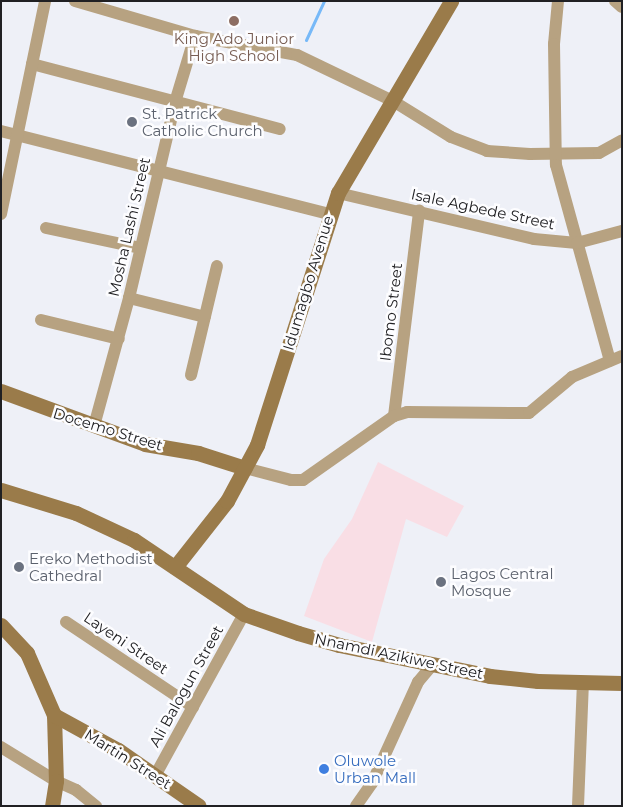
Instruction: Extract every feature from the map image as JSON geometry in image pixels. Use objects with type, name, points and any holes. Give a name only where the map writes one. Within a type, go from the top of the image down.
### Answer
[{"type":"main road","name":"Idumagbo Avenue","points":[[174,567],[227,501],[257,446],[329,214],[338,193],[451,1]]},
{"type":"main road","name":"Docemo Street","points":[[1,391],[145,444],[198,453],[245,468]]},
{"type":"main road","name":"Nnamdi Azikiwe Street","points":[[1,490],[76,513],[134,540],[244,614],[339,645],[490,676],[622,683]]},
{"type":"main road","points":[[1,625],[27,653],[54,715],[56,781],[52,806]]},
{"type":"main road","name":"Martin Street","points":[[54,715],[156,774],[199,806]]},
{"type":"street","points":[[1,214],[45,1]]},
{"type":"street","points":[[75,1],[195,36],[297,55],[393,101],[451,137],[488,150],[555,154],[599,153],[622,140]]},
{"type":"street","points":[[245,468],[291,480],[303,480],[394,416],[407,412],[529,412],[572,377],[616,358],[577,244],[555,154],[554,44],[558,1]]},
{"type":"street","points":[[615,1],[622,7]]},
{"type":"street","name":"Mosha Lashi Street","points":[[94,426],[119,339],[176,99],[195,36]]},
{"type":"street","points":[[32,64],[176,99],[280,129]]},
{"type":"street","points":[[1,131],[329,214]]},
{"type":"street","name":"Isale Agbede Street","points":[[338,193],[534,239],[577,244],[622,231]]},
{"type":"street","name":"Ibomo Street","points":[[394,416],[419,211]]},
{"type":"street","points":[[46,228],[140,248]]},
{"type":"street","points":[[191,375],[217,266]]},
{"type":"street","points":[[129,298],[205,318]]},
{"type":"street","points":[[41,320],[119,339]]},
{"type":"street","name":"Ali Balogun Street","points":[[156,774],[244,614]]},
{"type":"street","name":"Layeni Street","points":[[66,622],[193,707]]},
{"type":"street","points":[[356,806],[372,783],[418,682],[434,664]]},
{"type":"street","points":[[578,806],[583,682]]},
{"type":"street","points":[[1,747],[56,781],[76,790],[96,806]]},
{"type":"shaded area","points":[[378,462],[464,506],[447,537],[406,519],[372,642],[304,616],[324,559],[352,519]]},
{"type":"waterway","points":[[306,40],[324,1]]},
{"type":"place","name":"King Ado Junior High School","points":[[234,21]]},
{"type":"place","name":"St. Patrick Catholic Church","points":[[132,122]]},
{"type":"place","name":"Ereko Methodist Cathedral","points":[[19,567]]},
{"type":"place","name":"Lagos Central Mosque","points":[[441,582]]},
{"type":"place","name":"Oluwole Urban Mall","points":[[324,769]]}]
